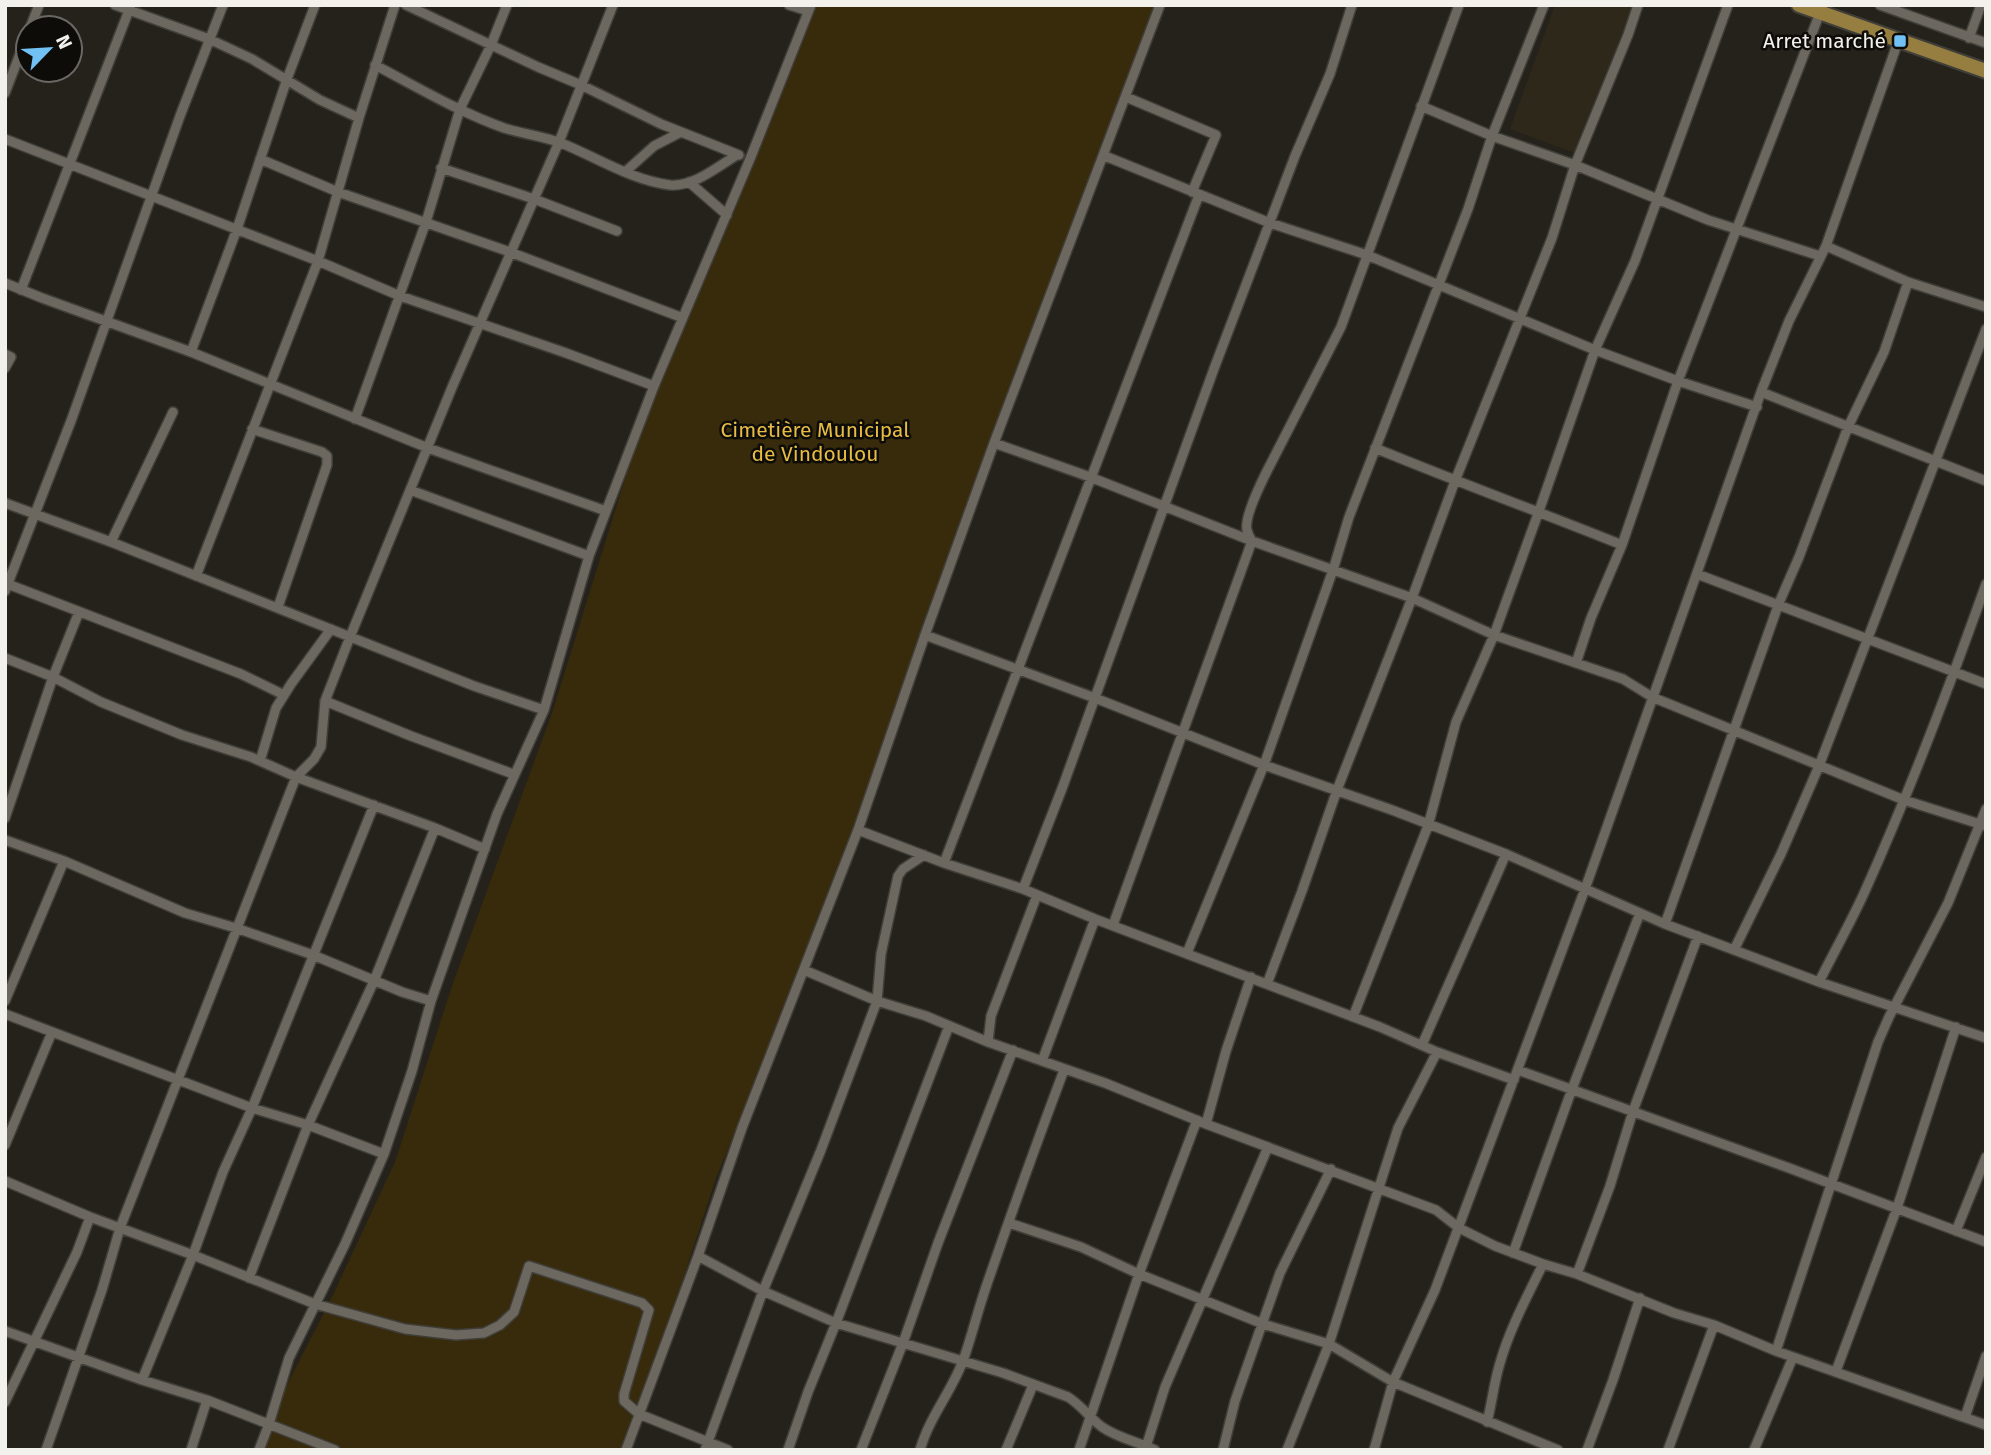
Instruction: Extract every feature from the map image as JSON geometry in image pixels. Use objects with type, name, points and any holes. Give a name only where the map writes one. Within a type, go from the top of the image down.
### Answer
[{"type":"highway","points":[[1799,5],[1821,9],[1986,71]]},
{"type":"street","points":[[115,5],[130,8],[209,39],[252,59],[320,100],[359,118]]},
{"type":"street","points":[[223,5],[35,515],[6,586],[240,674],[284,695]]},
{"type":"street","points":[[191,352],[237,229],[286,79],[315,5]]},
{"type":"street","points":[[196,576],[318,261],[395,5]]},
{"type":"street","points":[[406,5],[681,132],[750,159]]},
{"type":"street","points":[[355,419],[426,222],[460,108],[507,5]]},
{"type":"street","points":[[46,1450],[102,1290],[120,1228],[236,928],[296,777],[314,759],[321,747],[325,701],[350,637],[453,385],[559,142],[613,5]]},
{"type":"street","points":[[259,1450],[289,1358],[384,1154],[412,1071],[431,1001],[497,814],[544,710],[589,556],[654,386],[750,159],[809,8],[789,5]]},
{"type":"street","points":[[625,1450],[698,1256],[742,1128],[858,830],[994,443],[1160,5]]},
{"type":"street","points":[[1023,889],[1215,366],[1330,74],[1352,5]]},
{"type":"street","points":[[1113,925],[1252,541],[1246,530],[1258,490],[1342,327],[1420,106],[1459,5]]},
{"type":"street","points":[[1187,954],[1264,765],[1349,517],[1544,5]]},
{"type":"street","points":[[1267,984],[1337,790],[1455,481],[1552,238],[1576,165],[1638,5]]},
{"type":"street","points":[[1353,1017],[1429,826],[1456,722],[1494,635],[1595,350],[1635,261],[1728,5]]},
{"type":"street","points":[[1880,5],[1986,43]]},
{"type":"street","points":[[1969,38],[1982,5]]},
{"type":"street","points":[[21,290],[130,8]]},
{"type":"street","points":[[1576,663],[1591,618],[1622,545],[1678,381],[1821,9]]},
{"type":"street","points":[[1374,1450],[1393,1382],[1430,1303],[1518,1070],[1761,392],[1789,321],[1826,246],[1899,39]]},
{"type":"street","points":[[375,65],[504,128],[559,142],[625,172],[670,185],[700,178],[737,155]]},
{"type":"street","points":[[5,93],[14,70]]},
{"type":"street","points":[[944,863],[1019,670],[1216,135],[1126,97]]},
{"type":"street","points":[[1420,106],[1492,136],[1576,165],[1708,220],[1820,256]]},
{"type":"street","points":[[625,172],[654,146],[681,132]]},
{"type":"street","points":[[5,139],[152,194],[194,214],[318,261],[400,296],[654,386]]},
{"type":"street","points":[[1105,156],[1270,223],[1367,255],[1595,350],[1757,407]]},
{"type":"street","points":[[260,159],[338,192],[510,252],[683,317]]},
{"type":"street","points":[[441,168],[534,199],[617,231]]},
{"type":"street","points":[[689,182],[727,215]]},
{"type":"street","points":[[1826,246],[1908,282],[1986,307]]},
{"type":"street","points":[[1665,924],[1779,604],[1848,427],[1884,352],[1908,282]]},
{"type":"street","points":[[5,283],[191,352],[428,448],[606,511]]},
{"type":"street","points":[[1734,950],[1781,855],[1819,766],[1986,329]]},
{"type":"street","points":[[5,354],[11,357],[5,368]]},
{"type":"street","points":[[1761,392],[1986,481]]},
{"type":"street","points":[[111,542],[173,412]]},
{"type":"street","points":[[252,429],[327,456],[327,465],[278,607]]},
{"type":"street","points":[[994,443],[1090,477],[1252,541],[1412,598],[1494,635],[1623,679],[1652,697],[1734,732],[1904,800],[1983,825]]},
{"type":"street","points":[[1375,448],[1622,545]]},
{"type":"street","points":[[410,490],[589,556]]},
{"type":"street","points":[[5,503],[278,607],[474,686],[544,710]]},
{"type":"street","points":[[1697,573],[1986,684]]},
{"type":"street","points":[[1819,982],[1864,894],[1904,800],[1955,673],[1986,584]]},
{"type":"street","points":[[5,818],[52,677],[79,612]]},
{"type":"street","points":[[260,761],[276,708],[331,629]]},
{"type":"street","points":[[925,635],[1506,855],[1665,924],[1819,982],[1986,1038]]},
{"type":"street","points":[[5,658],[182,735],[260,761],[485,849]]},
{"type":"street","points":[[325,701],[513,774]]},
{"type":"street","points":[[142,1380],[193,1255],[223,1172],[374,805]]},
{"type":"street","points":[[1776,1351],[1878,1042],[1948,903],[1983,825],[1986,809]]},
{"type":"street","points":[[249,1278],[308,1125],[374,981],[435,828]]},
{"type":"street","points":[[858,830],[944,863],[1023,889],[1514,1080]]},
{"type":"street","points":[[5,840],[64,861],[185,913],[313,955],[402,992],[431,1001]]},
{"type":"street","points":[[706,1446],[877,1001],[881,954],[898,876],[924,855]]},
{"type":"street","points":[[1422,1045],[1506,855]]},
{"type":"street","points":[[5,1001],[64,861]]},
{"type":"street","points":[[988,1042],[991,1016],[1037,895]]},
{"type":"street","points":[[1513,1252],[1640,913]]},
{"type":"street","points":[[1042,1060],[1096,919]]},
{"type":"street","points":[[1577,1275],[1610,1186],[1633,1111],[1698,936]]},
{"type":"street","points":[[804,970],[877,1001],[926,1016],[988,1042],[1105,1083],[1436,1210],[1459,1228],[1544,1264],[1674,1313],[1714,1325],[1776,1351],[1986,1425]]},
{"type":"street","points":[[1079,1450],[1139,1274],[1201,1122],[1251,977]]},
{"type":"street","points":[[5,1014],[251,1108],[308,1125],[384,1154]]},
{"type":"street","points":[[788,1450],[949,1026]]},
{"type":"street","points":[[1836,1371],[1897,1208],[1956,1027]]},
{"type":"street","points":[[5,1145],[52,1032]]},
{"type":"street","points":[[861,1450],[1013,1050]]},
{"type":"street","points":[[1287,1450],[1329,1344],[1398,1128],[1437,1052]]},
{"type":"street","points":[[920,1450],[929,1424],[963,1362],[1023,1180],[1064,1070]]},
{"type":"street","points":[[1518,1070],[1986,1242]]},
{"type":"street","points":[[698,1256],[764,1291],[836,1323],[1003,1373],[1076,1402],[1090,1419],[1111,1433],[1149,1448],[1166,1387],[1268,1147]]},
{"type":"street","points":[[1956,1231],[1986,1157]]},
{"type":"street","points":[[1223,1450],[1235,1401],[1280,1273],[1331,1169]]},
{"type":"street","points":[[5,1181],[90,1217],[316,1304],[405,1329],[456,1335],[484,1333],[500,1325],[514,1312],[529,1266],[642,1303],[649,1310],[624,1401],[639,1414],[706,1446],[728,1450]]},
{"type":"street","points":[[5,1402],[77,1252],[90,1217]]},
{"type":"street","points":[[1009,1223],[1081,1247],[1139,1274],[1263,1324],[1329,1344],[1393,1382],[1558,1450]]},
{"type":"street","points":[[1487,1422],[1505,1346],[1518,1313],[1544,1264]]},
{"type":"street","points":[[1587,1450],[1640,1298]]},
{"type":"street","points":[[1668,1450],[1714,1325]]},
{"type":"street","points":[[5,1331],[207,1400],[335,1450]]},
{"type":"street","points":[[1965,1417],[1986,1356]]},
{"type":"street","points":[[1754,1450],[1793,1357]]},
{"type":"street","points":[[1006,1450],[1034,1385]]},
{"type":"street","points":[[191,1450],[207,1400]]},
{"type":"shaded area","points":[[1555,5],[1633,5],[1578,154],[1510,129]]},
{"type":"green space","name":"Cimetière Municipal de Vindoulou","points":[[810,5],[1155,5],[1090,195],[961,534],[858,830],[716,1178],[639,1414],[623,1450],[259,1450],[271,1416],[332,1297],[395,1162],[452,986],[552,713],[654,386]]},
{"type":"place","name":"Arret marché","points":[[1900,41]]}]
